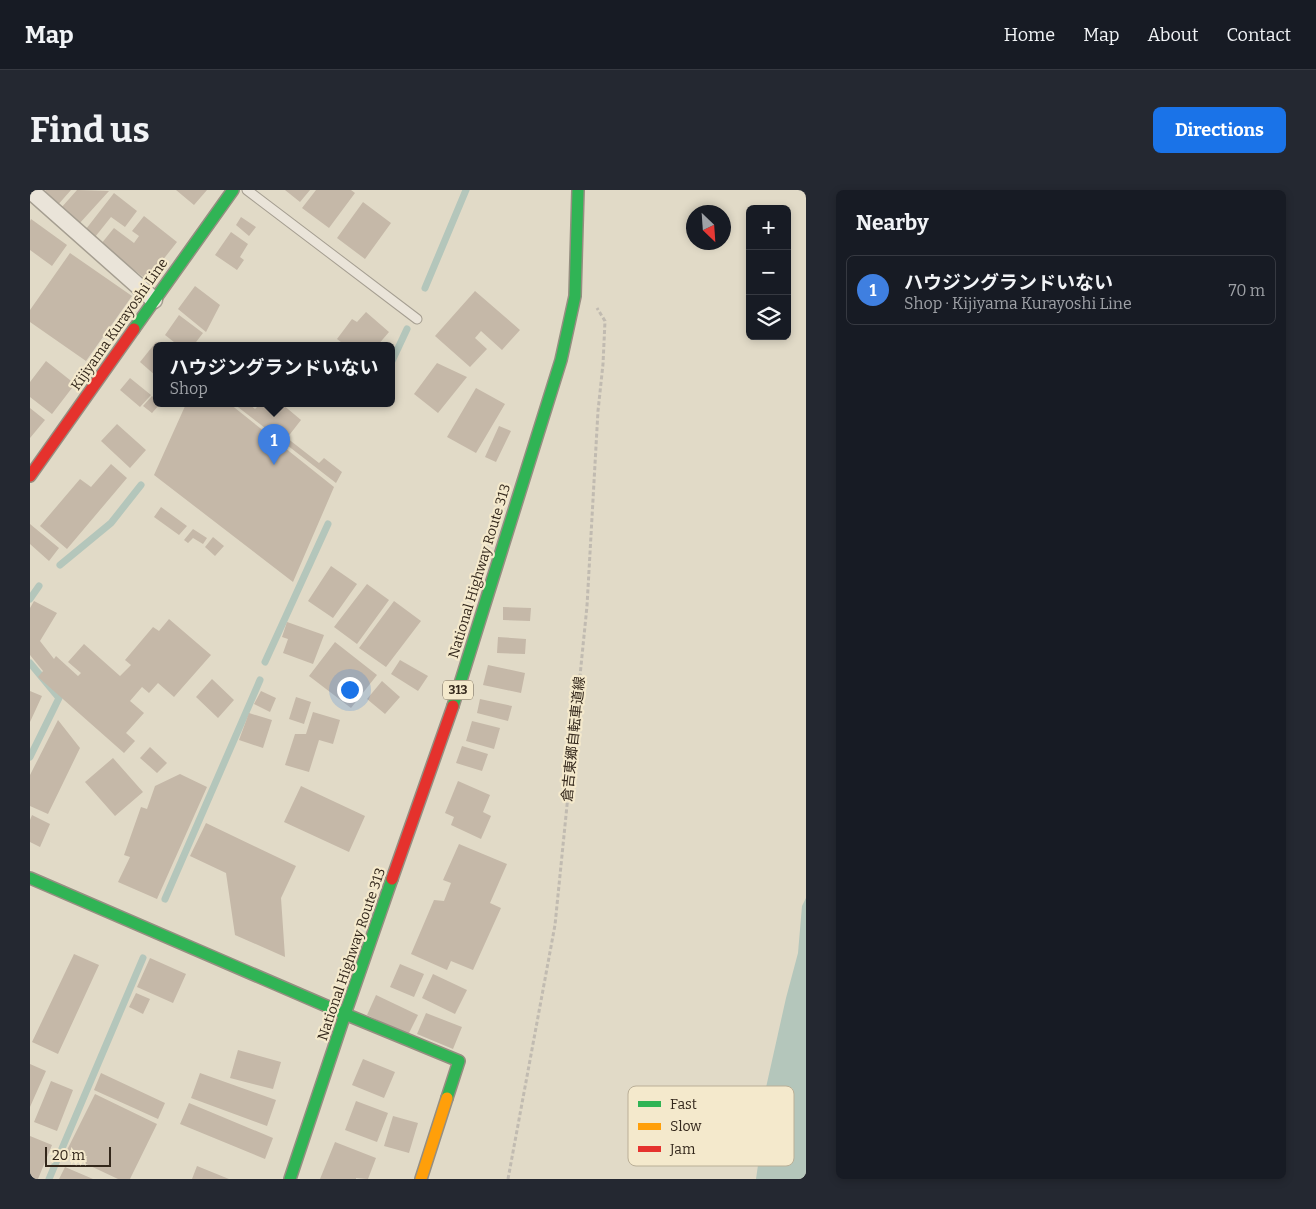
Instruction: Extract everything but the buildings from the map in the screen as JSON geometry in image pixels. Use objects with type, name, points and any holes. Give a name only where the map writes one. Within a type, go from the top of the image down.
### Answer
[{"type":"main road","name":"Kijiyama Kurayoshi Line","points":[[30,476],[233,190]]},
{"type":"main road","name":"National Highway Route 313","points":[[290,1179],[345,1014],[447,724],[560,360],[575,296],[578,190]]},
{"type":"main road","points":[[30,878],[459,1061],[421,1179]]},
{"type":"street","points":[[36,197],[154,300]]},
{"type":"lane","points":[[247,190],[417,319]]},
{"type":"path","name":"倉吉東郷自転車道線","points":[[508,1179],[554,925],[587,606],[597,421],[605,321],[596,306]]},
{"type":"shaded area","points":[[806,898],[806,1179],[756,1179],[758,1166],[794,1166],[794,1086],[766,1086],[798,953],[802,906]]},
{"type":"waterway","points":[[425,288],[466,190]]},
{"type":"waterway","points":[[395,355],[407,329]]},
{"type":"waterway","points":[[60,565],[111,523],[141,485]]},
{"type":"waterway","points":[[265,662],[328,524]]},
{"type":"waterway","points":[[30,599],[39,586]]},
{"type":"waterway","points":[[30,663],[59,698],[30,757]]},
{"type":"waterway","points":[[165,899],[260,680]]},
{"type":"waterway","points":[[49,1179],[143,958]]},
{"type":"traffic: fast","points":[[134,329],[233,190]]},
{"type":"traffic: fast","points":[[453,706],[561,360],[575,296],[578,190]]},
{"type":"traffic: fast","points":[[30,878],[459,1061],[447,1098]]},
{"type":"traffic: fast","points":[[290,1179],[392,879]]},
{"type":"traffic: slow","points":[[421,1179],[447,1098]]},
{"type":"traffic: jam","points":[[30,476],[134,329]]},
{"type":"traffic: jam","points":[[392,879],[453,706]]},
{"type":"place","name":"ハウジングランドいない","points":[[274,465]]}]
